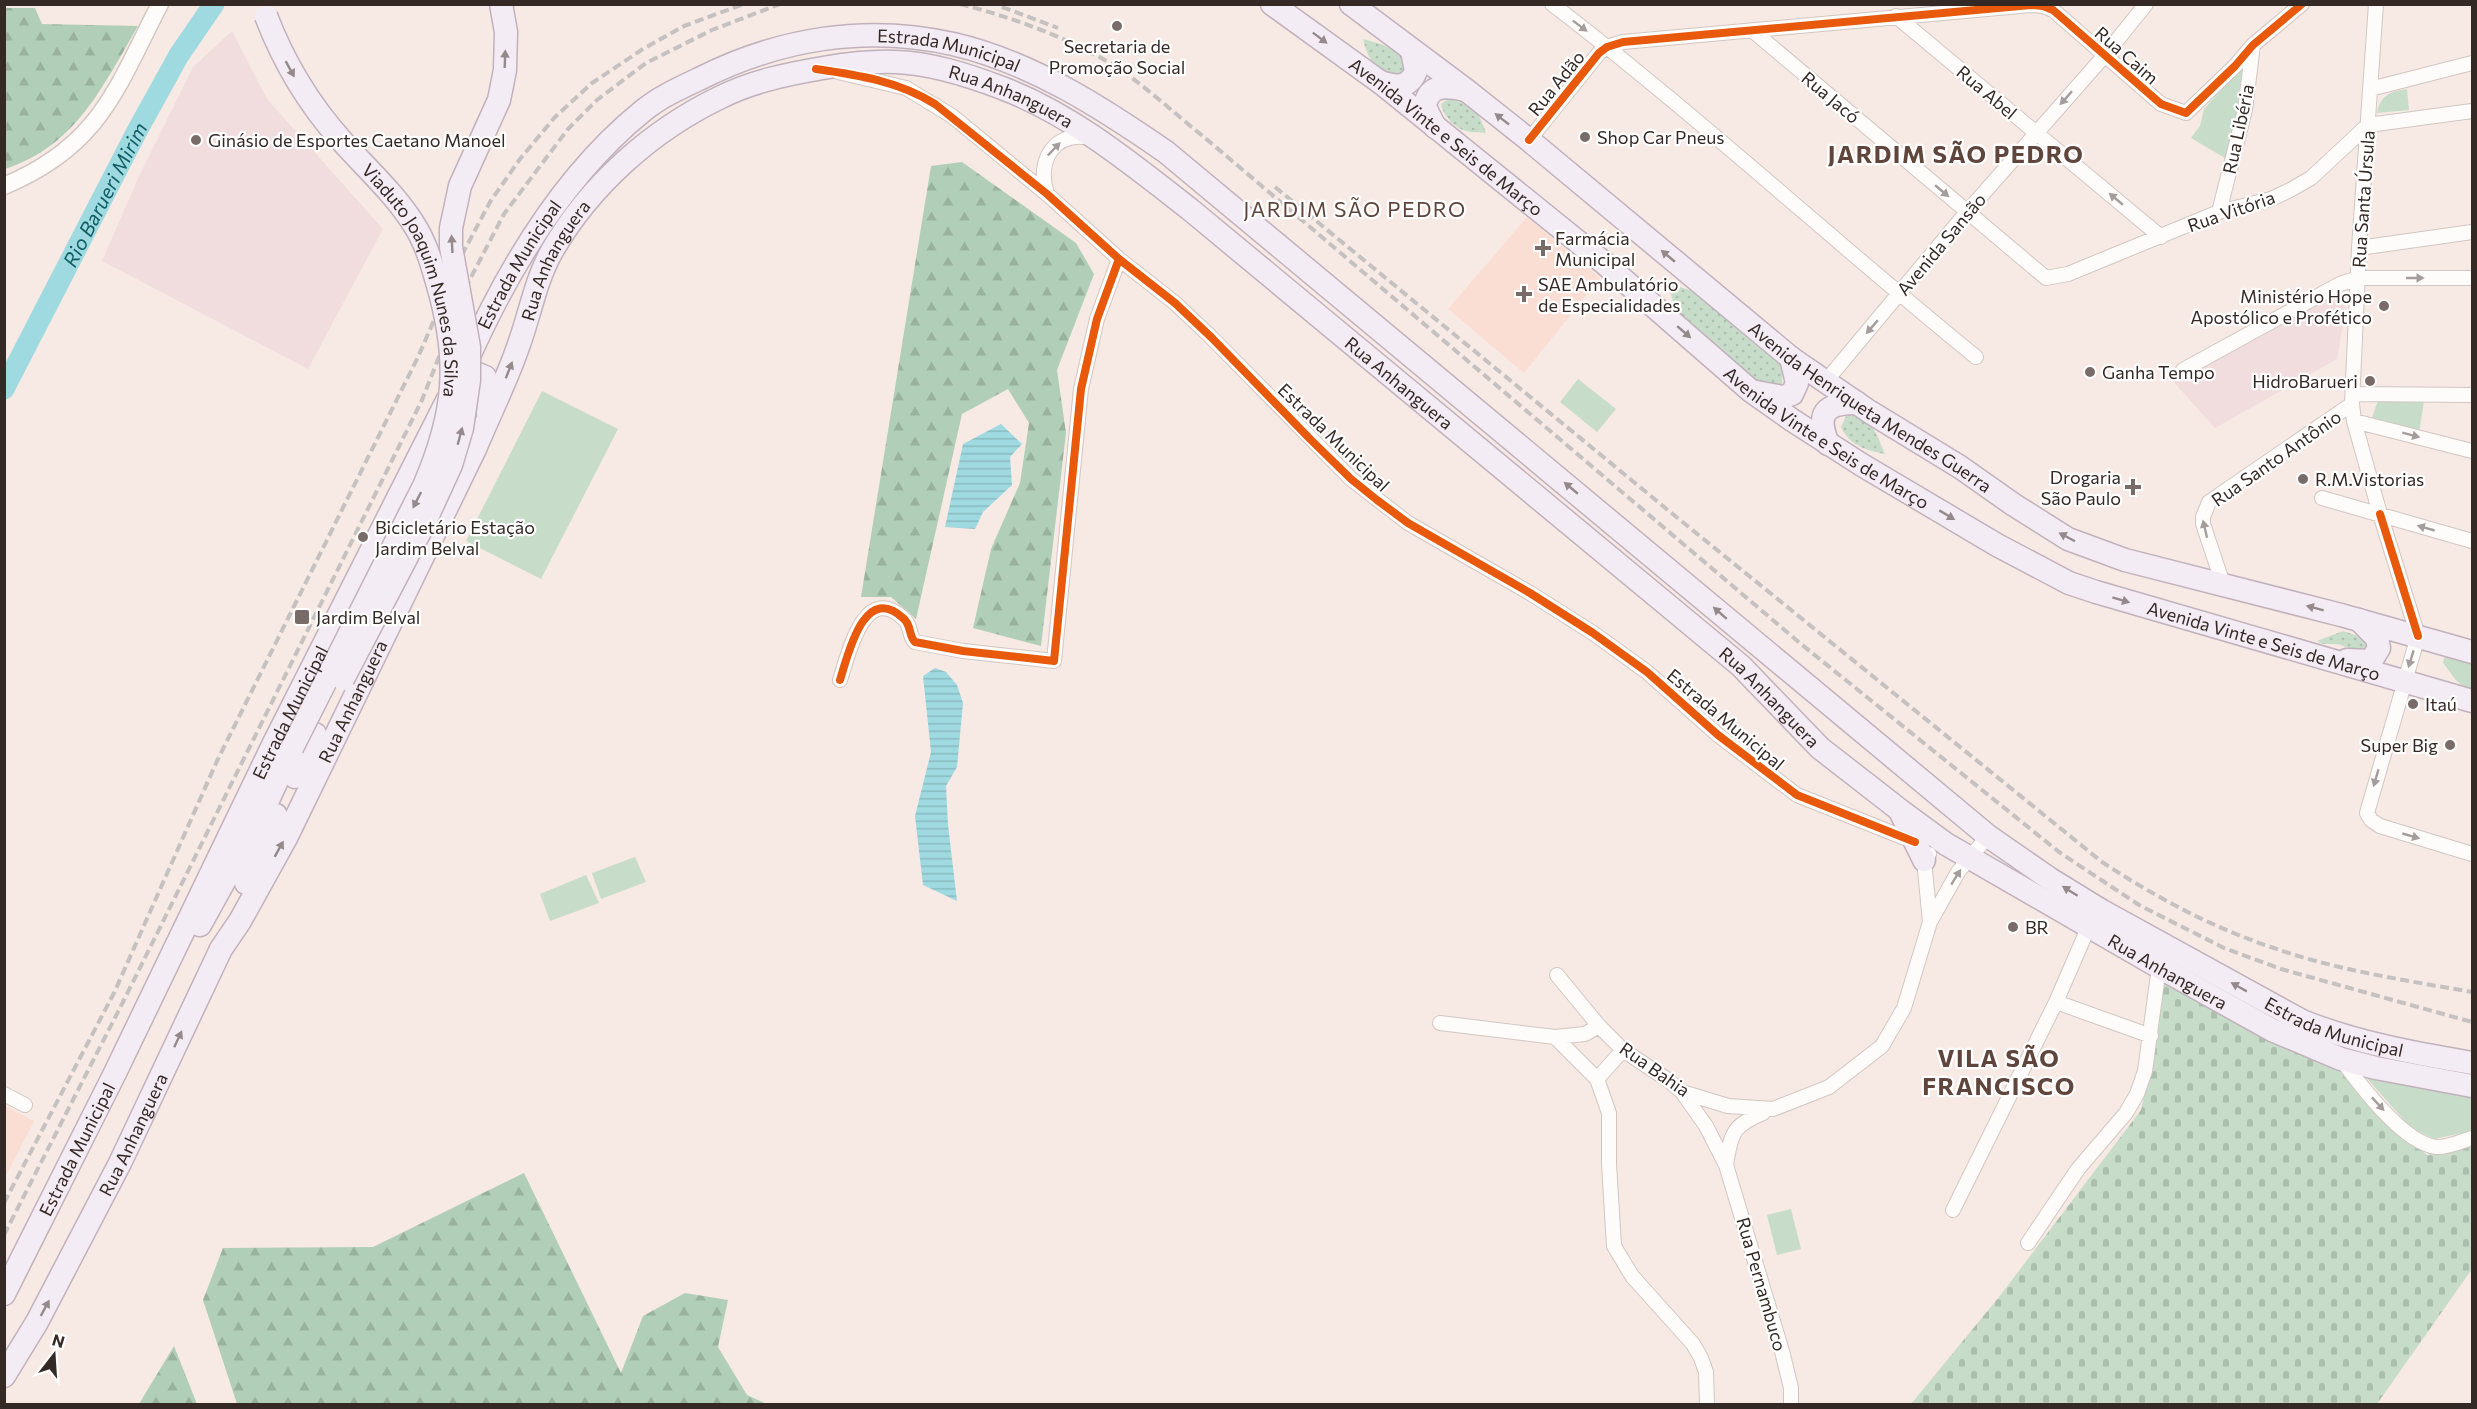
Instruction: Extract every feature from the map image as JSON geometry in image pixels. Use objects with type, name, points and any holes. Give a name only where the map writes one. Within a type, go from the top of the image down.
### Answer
[{"type":"main road","name":"Viaduto Joaquim Nunes da Silva","points":[[221,949],[263,844],[315,734],[423,526],[451,465],[468,395],[469,347],[451,248],[451,228],[459,186],[499,100],[505,70],[506,42],[501,4]]},
{"type":"main road","name":"Avenida Vinte e Seis de Março","points":[[1272,4],[1380,82],[1603,262],[1751,391],[1828,444],[1997,545],[2069,583],[2175,616],[2472,701]]},
{"type":"main road","name":"Avenida Henriqueta Mendes Guerra","points":[[1350,4],[1529,140],[1791,358],[2068,539],[2125,560],[2359,620],[2472,652]]},
{"type":"main road","name":"Viaduto Joaquim Nunes da Silva","points":[[146,1008],[161,991],[198,930],[263,811],[437,456],[449,416],[453,385],[452,349],[443,302],[432,264],[419,234],[406,213],[302,91],[277,46],[264,10]]},
{"type":"main road","name":"Estrada Municipal","points":[[4,1294],[146,1008],[274,742],[458,379],[486,318],[510,274],[561,197],[577,175],[645,109],[717,70],[751,55],[787,44],[855,35],[887,35],[953,44],[996,57],[1079,96],[1166,152],[1929,788],[1983,832],[2050,879],[2102,911],[2302,1021],[2366,1043],[2472,1063]]},
{"type":"main road","points":[[1380,82],[1399,87],[1411,80],[1416,71],[1412,51]]},
{"type":"main road","name":"Rua Anhanguera","points":[[4,1376],[38,1323],[120,1163],[221,949],[240,921],[286,838],[500,395],[526,326],[537,287],[553,251],[579,212],[618,168],[664,131],[721,96],[788,74],[848,64],[888,62],[924,65],[950,71],[1005,88],[1099,140],[1201,218],[1741,666],[1779,708],[1852,775],[1942,841],[2272,1030],[2341,1059],[2472,1086]]},
{"type":"main road","points":[[1436,128],[1425,107],[1429,94],[1437,88],[1447,86],[1466,90]]},
{"type":"main road","points":[[1751,391],[1783,397],[1792,394],[1797,383],[1791,358]]},
{"type":"main road","points":[[458,379],[473,372],[485,376],[489,396],[486,424]]},
{"type":"main road","points":[[1828,444],[1821,427],[1824,414],[1836,405],[1857,403]]},
{"type":"main road","points":[[2325,659],[2366,662],[2375,659],[2379,641],[2359,620]]},
{"type":"main road","points":[[1754,641],[1772,666],[1872,751],[1909,779],[1929,788]]},
{"type":"main road","points":[[1852,775],[1872,751]]},
{"type":"main road","points":[[1900,811],[1919,851]]},
{"type":"main road","points":[[1942,841],[1958,844],[1983,832]]},
{"type":"street","points":[[4,186],[53,162],[92,127],[108,105],[160,4]]},
{"type":"street","points":[[1552,4],[1607,47],[1899,295],[1976,357]]},
{"type":"street","name":"Avenida Sansão","points":[[1826,381],[1967,212],[2105,55],[2146,4]]},
{"type":"street","points":[[2253,45],[2302,4]]},
{"type":"street","name":"Rua Santa Úrsula","points":[[2376,4],[2358,278],[2354,421],[2418,636]]},
{"type":"street","name":"Rua Caim","points":[[1607,47],[1623,42],[2038,5],[2053,10],[2161,104],[2169,109],[2186,113],[2253,45]]},
{"type":"street","name":"Rua Abel","points":[[1896,16],[2161,237]]},
{"type":"street","name":"Rua Jacó","points":[[1754,32],[2046,278]]},
{"type":"street","name":"Rua Libéria","points":[[2219,212],[2245,110],[2253,45]]},
{"type":"street","name":"Rua Adão","points":[[1529,140],[1599,53],[1607,47]]},
{"type":"street","points":[[2370,89],[2472,63]]},
{"type":"street","name":"Estrada Municipal","points":[[816,69],[880,81],[920,95],[952,116],[1182,310],[1343,471],[1408,523],[1530,593],[1593,633],[1647,672],[1718,735],[1797,795],[1919,851]]},
{"type":"street","points":[[2368,125],[2472,111]]},
{"type":"street","name":"Rua Vitória","points":[[2046,278],[2068,274],[2219,212],[2271,200],[2311,178],[2368,125]]},
{"type":"street","points":[[1047,194],[1042,171],[1047,156],[1053,148],[1071,137],[1082,136],[1099,140]]},
{"type":"street","points":[[2360,248],[2472,232]]},
{"type":"street","points":[[840,680],[852,639],[860,623],[877,609],[885,607],[902,616],[909,623],[911,638],[915,642],[963,651],[1054,661],[1082,389],[1097,319],[1119,259]]},
{"type":"street","points":[[2183,370],[2340,284],[2358,278],[2472,278]]},
{"type":"street","name":"Rua Santo Antônio","points":[[2223,584],[2203,524],[2203,517],[2209,502],[2353,399],[2472,395]]},
{"type":"street","points":[[2354,421],[2472,451]]},
{"type":"street","points":[[2322,498],[2472,541]]},
{"type":"street","points":[[2418,636],[2367,813],[2371,820],[2380,826],[2472,854]]},
{"type":"street","points":[[1930,922],[1958,872],[1972,857],[1983,832]]},
{"type":"street","points":[[1930,922],[1919,851],[1942,841]]},
{"type":"street","name":"Rua Bahia","points":[[1557,975],[1599,1026],[1623,1050],[1682,1092],[1728,1106],[1759,1110],[1773,1109],[1829,1087],[1882,1046],[1905,1008],[1930,922]]},
{"type":"street","points":[[1953,1210],[2056,1002],[2089,926]]},
{"type":"street","points":[[2028,1244],[2078,1169],[2126,1113],[2137,1094],[2145,1071],[2159,967]]},
{"type":"street","points":[[2056,1002],[2151,1036]]},
{"type":"street","points":[[1440,1023],[1555,1037],[1585,1034],[1599,1026]]},
{"type":"street","points":[[1555,1037],[1597,1079],[1609,1113],[1609,1164],[1614,1246],[1632,1276],[1692,1344],[1701,1358],[1706,1372],[1707,1404]]},
{"type":"street","points":[[1597,1079],[1623,1050]]},
{"type":"street","points":[[2341,1059],[2357,1081],[2396,1123],[2417,1140],[2439,1147],[2472,1138]]},
{"type":"street","name":"Rua Pernambuco","points":[[1682,1092],[1706,1126],[1726,1165],[1782,1351],[1791,1388],[1791,1404]]},
{"type":"street","points":[[4,1094],[25,1105]]},
{"type":"street","points":[[1726,1165],[1730,1143],[1737,1128],[1747,1119],[1773,1109]]},
{"type":"shaded area","points":[[232,31],[267,99],[383,229],[308,369],[102,261],[141,172],[193,67]]},
{"type":"shaded area","name":"SAE Ambulatório de Especialidades","points":[[1527,217],[1600,278],[1524,373],[1448,309]]},
{"type":"shaded area","points":[[2334,297],[2346,306],[2337,359],[2215,428],[2170,378]]},
{"type":"shaded area","points":[[5,1106],[34,1121],[5,1178]]},
{"type":"green space","points":[[5,8],[35,8],[42,24],[138,26],[99,92],[69,129],[30,159],[5,169]]},
{"type":"green space","points":[[1363,39],[1390,48],[1411,68],[1393,79],[1373,62]]},
{"type":"green space","points":[[2243,66],[2247,66],[2230,161],[2191,138],[2200,126],[2204,109]]},
{"type":"green space","points":[[2407,89],[2409,110],[2377,113],[2383,98],[2396,91]]},
{"type":"green space","points":[[1448,99],[1463,103],[1473,109],[1486,133],[1466,131],[1454,124],[1444,113],[1441,104]]},
{"type":"green space","points":[[962,162],[1076,243],[1094,274],[1057,370],[1066,433],[1041,646],[973,628],[991,549],[1020,483],[1029,423],[1008,389],[962,414],[916,619],[891,597],[861,597],[931,166]]},
{"type":"green space","points":[[1667,283],[1696,292],[1782,364],[1782,385],[1761,385],[1679,319]]},
{"type":"green space","points":[[1578,379],[1616,409],[1597,432],[1560,402]]},
{"type":"green space","points":[[542,391],[618,429],[541,579],[466,541]]},
{"type":"green space","points":[[2378,400],[2424,401],[2419,433],[2371,421]]},
{"type":"green space","points":[[1847,414],[1868,423],[1879,439],[1885,454],[1865,449],[1849,439],[1841,427]]},
{"type":"green space","points":[[2343,631],[2377,642],[2366,655],[2338,644],[2322,644],[2317,641]]},
{"type":"green space","points":[[2445,655],[2472,663],[2472,690],[2458,682],[2452,675],[2443,663]]},
{"type":"green space","points":[[635,857],[646,882],[601,899],[592,873]]},
{"type":"green space","points":[[586,875],[599,903],[550,921],[540,894]]},
{"type":"green space","points":[[2162,975],[2337,1063],[2358,1090],[2427,1155],[2472,1144],[2472,1269],[2377,1404],[1911,1404],[1999,1297],[2141,1110],[2157,1031]]},
{"type":"green space","points":[[2363,1074],[2472,1097],[2472,1131],[2434,1139],[2411,1128]]},
{"type":"green space","points":[[524,1173],[621,1373],[643,1316],[685,1293],[728,1300],[718,1347],[747,1395],[767,1404],[237,1404],[203,1300],[223,1248],[373,1247]]},
{"type":"green space","points":[[1791,1209],[1801,1249],[1777,1255],[1767,1215]]},
{"type":"green space","points":[[174,1346],[197,1404],[139,1404]]},
{"type":"water","points":[[1001,424],[1022,444],[1010,457],[1012,485],[983,512],[975,529],[945,527],[963,444]]},
{"type":"water","points":[[935,668],[946,672],[957,685],[963,703],[957,767],[946,786],[957,901],[923,885],[915,816],[931,752],[923,676]]},
{"type":"waterway","name":"Rio Barueri Mirim","points":[[4,389],[137,131],[179,55],[214,4]]},
{"type":"railway","points":[[4,1203],[114,993],[217,761],[418,357],[465,249],[490,202],[520,159],[555,117],[592,83],[643,49],[684,26],[744,4]]},
{"type":"railway","points":[[4,1235],[124,1000],[422,400],[469,281],[504,214],[568,129],[597,100],[646,63],[712,30],[780,4]]},
{"type":"railway","points":[[960,4],[1018,21],[1056,36],[1092,53],[1134,79],[1801,644],[2059,852],[2139,905],[2224,948],[2281,969],[2472,1022]]},
{"type":"railway","points":[[1002,7],[1058,28]]},
{"type":"railway","points":[[1275,187],[1669,511],[2102,862],[2182,909],[2268,946],[2344,968],[2472,992]]},
{"type":"cycle path","points":[[1529,140],[1599,53],[1607,47],[1623,42],[2031,5],[2053,10],[2161,104],[2186,113],[2235,66],[2253,45],[2302,4]]},
{"type":"cycle path","points":[[816,69],[892,84],[935,104],[1047,194],[1119,259],[1175,303],[1311,440],[1351,479],[1377,500],[1408,523],[1530,593],[1593,633],[1647,672],[1718,735],[1797,795],[1915,842]]},
{"type":"cycle path","points":[[840,680],[860,626],[868,615],[878,609],[889,609],[903,618],[915,642],[963,651],[1054,661],[1081,389],[1097,319],[1119,259]]},
{"type":"cycle path","points":[[2380,514],[2418,636]]},
{"type":"place","name":"Secretaria de Promoção Social","points":[[1117,26]]},
{"type":"place","name":"Shop Car Pneus","points":[[1585,137]]},
{"type":"place","name":"Ginásio de Esportes Caetano Manoel","points":[[196,140]]},
{"type":"place","name":"Farmácia Municipal","points":[[1543,248]]},
{"type":"place","name":"SAE Ambulatório de Especialidades","points":[[1524,294]]},
{"type":"place","name":"Ministério Hope Apostólico e Profético","points":[[2384,306]]},
{"type":"place","name":"Ganha Tempo","points":[[2090,372]]},
{"type":"place","name":"HidroBarueri","points":[[2370,381]]},
{"type":"place","name":"R.M.Vistorias","points":[[2303,479]]},
{"type":"place","name":"Drogaria São Paulo","points":[[2133,487]]},
{"type":"place","name":"Bicicletário Estação Jardim Belval","points":[[363,537]]},
{"type":"place","name":"Jardim Belval","points":[[302,617]]},
{"type":"place","name":"Itaú","points":[[2413,704]]},
{"type":"place","name":"Super Big","points":[[2450,745]]},
{"type":"place","name":"BR","points":[[2013,927]]},
{"type":"district","name":"JARDIM SÃO PEDRO","points":[[1956,153]]},
{"type":"district","name":"JARDIM SÃO PEDRO","points":[[1355,208]]},
{"type":"district","name":"VILA SÃO FRANCISCO","points":[[1999,1071]]}]
